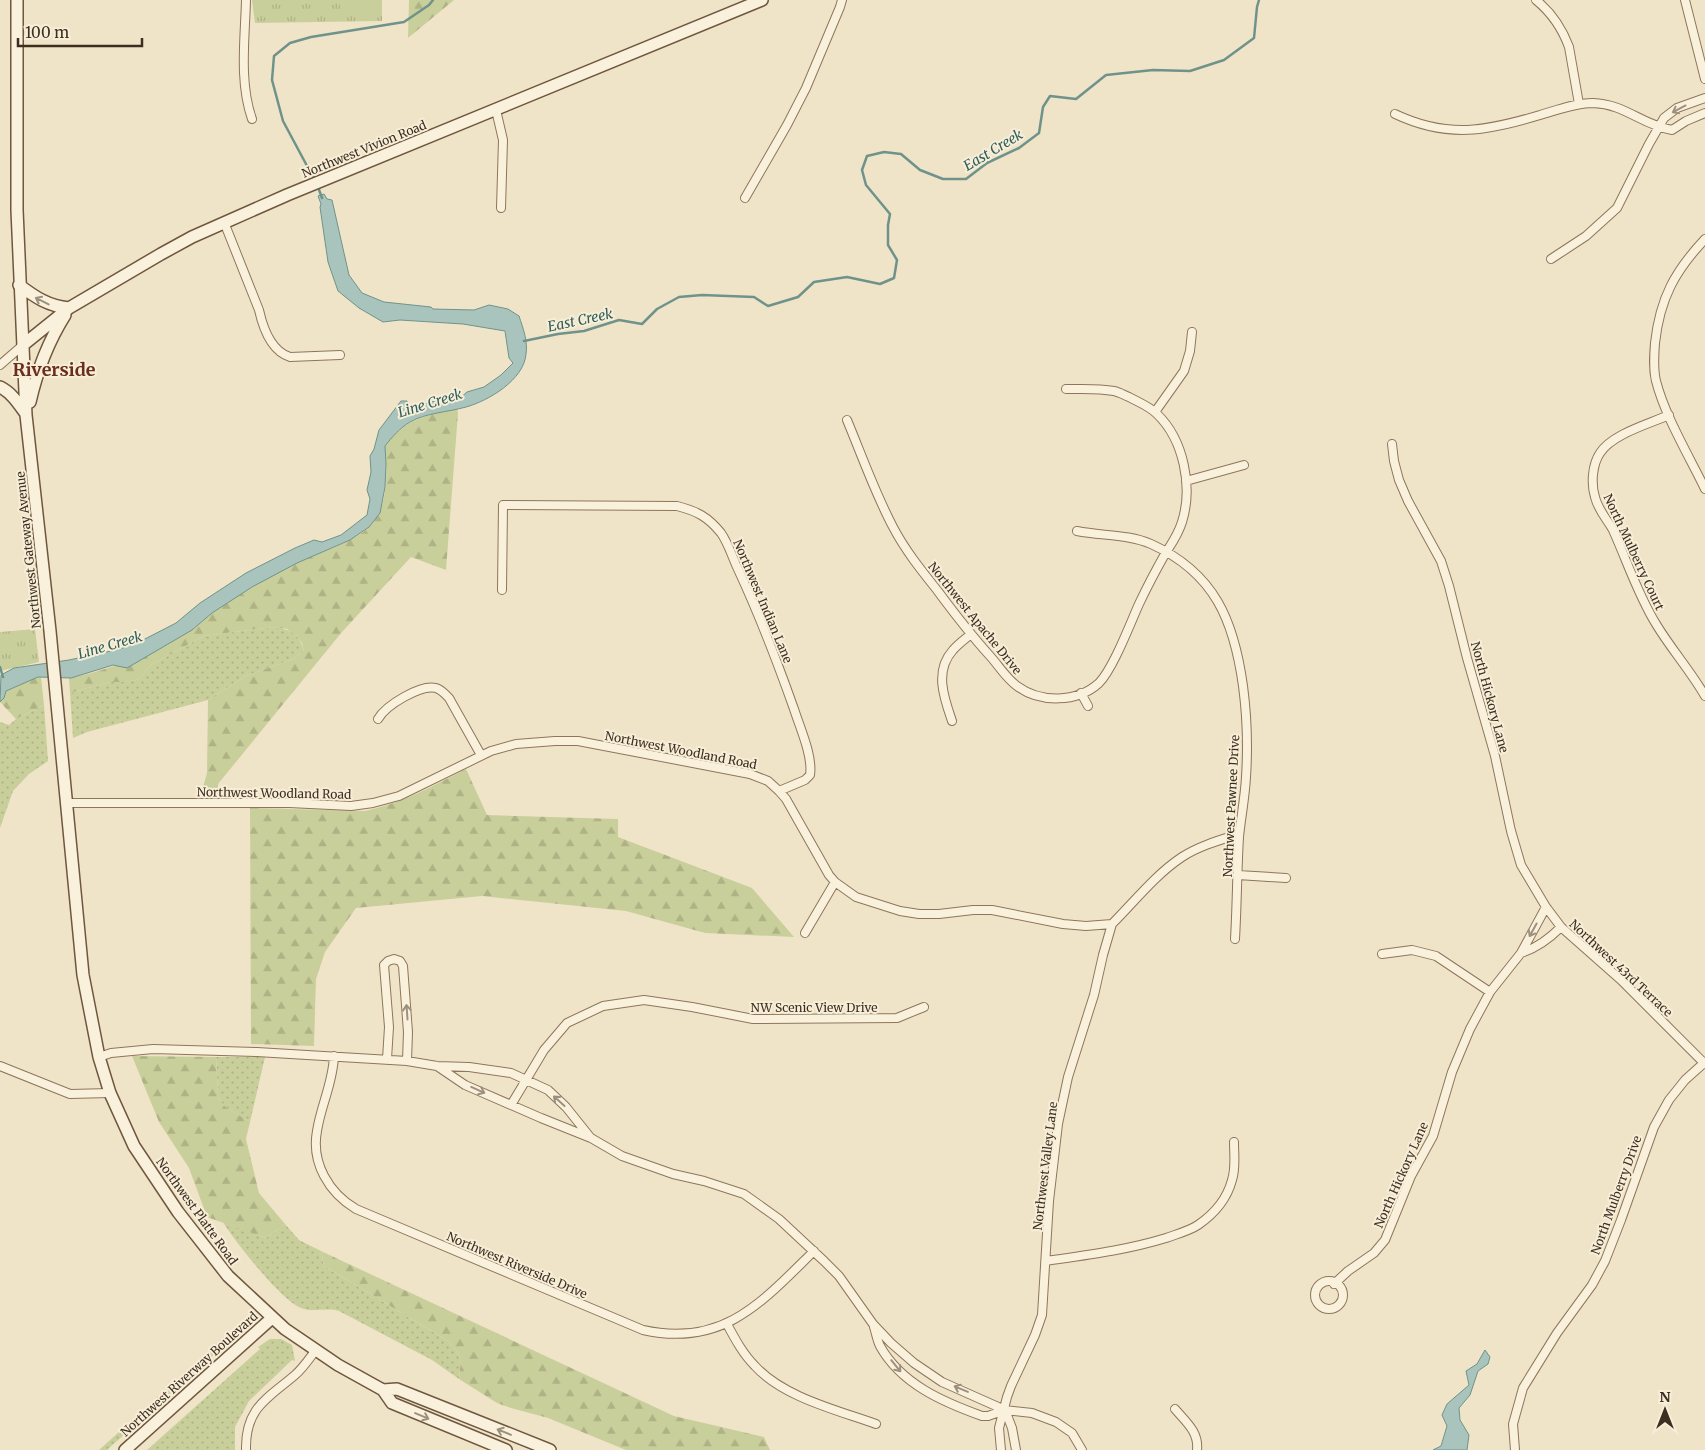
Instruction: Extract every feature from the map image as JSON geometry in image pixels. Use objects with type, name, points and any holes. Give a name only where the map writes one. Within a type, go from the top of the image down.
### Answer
[{"type":"main road","name":"Northwest Gateway Avenue","points":[[18,0],[16,210],[26,416],[50,631],[83,975],[99,1057],[110,1093]]},
{"type":"main road","name":"Northwest Vivion Road","points":[[23,345],[69,308],[161,254],[224,222],[762,0]]},
{"type":"main road","points":[[19,285],[46,303],[69,308],[49,344],[34,381],[26,416]]},
{"type":"main road","points":[[0,388],[16,399],[26,416]]},
{"type":"main road","name":"Northwest Platte Road","points":[[110,1093],[134,1146],[178,1212],[228,1276],[272,1318],[315,1351],[383,1390],[392,1403],[506,1450]]},
{"type":"main road","name":"Northwest Riverway Boulevard","points":[[125,1450],[272,1318]]},
{"type":"main road","name":"Northwest Platte Road","points":[[383,1390],[397,1389],[550,1450]]},
{"type":"street","points":[[246,0],[246,87],[247,103],[252,118]]},
{"type":"street","points":[[745,198],[806,88],[842,0]]},
{"type":"street","points":[[1536,0],[1557,21],[1570,47],[1579,104]]},
{"type":"street","points":[[1685,0],[1705,79]]},
{"type":"street","points":[[1551,259],[1586,236],[1617,208],[1664,118],[1677,108],[1705,98]]},
{"type":"street","points":[[1395,114],[1422,125],[1436,128],[1475,130],[1511,124],[1579,104],[1604,104],[1634,114],[1659,128],[1672,130],[1686,121],[1705,113]]},
{"type":"street","points":[[496,110],[503,140],[502,208]]},
{"type":"street","points":[[224,222],[262,322],[274,345],[283,355],[290,357],[340,355]]},
{"type":"street","points":[[1705,239],[1690,255],[1675,277],[1661,308],[1655,348],[1656,382],[1669,415],[1705,489]]},
{"type":"street","points":[[1066,389],[1091,388],[1116,392],[1141,403],[1155,412],[1184,370],[1190,351],[1192,332]]},
{"type":"street","name":"Northwest Vivion Road","points":[[0,365],[23,345]]},
{"type":"street","name":"Northwest Apache Drive","points":[[847,420],[894,528],[918,565],[970,634],[1008,679],[1018,687],[1038,697],[1062,698],[1082,693],[1099,683],[1108,671],[1145,592],[1166,552],[1176,538],[1184,512],[1187,492],[1186,481],[1182,458],[1173,436],[1155,412]]},
{"type":"street","name":"North Mulberry Court","points":[[1669,415],[1618,438],[1600,453],[1594,468],[1594,496],[1612,528],[1646,606],[1656,624],[1696,680],[1705,696]]},
{"type":"street","name":"North Hickory Lane","points":[[1334,1284],[1374,1253],[1385,1240],[1407,1184],[1433,1136],[1452,1072],[1466,1036],[1490,992],[1521,953],[1546,907],[1521,865],[1511,831],[1493,748],[1467,658],[1449,586],[1441,561],[1408,501],[1399,480],[1392,444]]},
{"type":"street","points":[[1186,481],[1244,465]]},
{"type":"street","name":"Northwest Indian Lane","points":[[502,590],[503,505],[677,506],[694,510],[711,521],[722,535],[752,599],[783,677],[810,760],[810,775],[805,780],[779,791]]},
{"type":"street","name":"Northwest Pawnee Drive","points":[[1077,531],[1133,538],[1166,552],[1189,568],[1209,589],[1225,614],[1235,642],[1242,678],[1247,728],[1246,778],[1239,834],[1235,939]]},
{"type":"street","points":[[952,721],[943,696],[941,679],[945,663],[952,650],[970,634]]},
{"type":"street","points":[[378,718],[389,706],[420,690],[428,687],[436,688],[443,691],[449,698],[481,755]]},
{"type":"street","points":[[1082,693],[1088,706]]},
{"type":"street","name":"Northwest Woodland Road","points":[[66,803],[358,805],[399,796],[481,755],[516,744],[578,741],[750,774],[768,781],[786,799],[835,882],[856,897],[900,911],[919,914],[992,910],[1062,924],[1086,926],[1112,924]]},
{"type":"street","points":[[1112,924],[1153,880],[1184,856],[1239,834]]},
{"type":"street","points":[[1238,875],[1286,878]]},
{"type":"street","points":[[805,933],[835,882]]},
{"type":"street","name":"Northwest 43rd Terrace","points":[[1546,907],[1560,927],[1621,980],[1705,1063]]},
{"type":"street","name":"Northwest Valley Lane","points":[[1001,1450],[999,1428],[1011,1386],[1039,1325],[1044,1299],[1050,1201],[1058,1124],[1068,1077],[1092,1004],[1112,924]]},
{"type":"street","name":"North Hickory Lane","points":[[1521,953],[1541,944],[1550,938],[1560,927]]},
{"type":"street","points":[[1382,954],[1412,950],[1436,956],[1490,992]]},
{"type":"street","points":[[387,1059],[389,1027],[384,965],[394,959],[400,961],[403,966],[408,1032],[407,1061]]},
{"type":"street","name":"NW Scenic View Drive","points":[[511,1105],[544,1050],[567,1023],[604,1006],[644,1000],[692,1007],[753,1020],[897,1018],[924,1007]]},
{"type":"street","points":[[99,1057],[110,1053],[153,1049],[334,1056],[387,1059],[511,1073],[548,1090],[566,1107],[591,1138]]},
{"type":"street","name":"Northwest Riverside Drive","points":[[334,1056],[333,1072],[315,1143],[321,1171],[329,1185],[345,1202],[356,1209],[643,1330],[662,1335],[681,1335],[702,1332],[727,1324],[751,1310],[772,1293],[814,1252]]},
{"type":"street","name":"North Mulberry Drive","points":[[1515,1450],[1512,1424],[1523,1388],[1557,1333],[1592,1284],[1605,1261],[1654,1127],[1669,1100],[1685,1080],[1705,1063]]},
{"type":"street","points":[[0,1066],[70,1094],[110,1093]]},
{"type":"street","points":[[437,1066],[465,1085],[591,1138],[622,1156],[673,1174],[704,1181],[744,1194],[779,1219],[814,1252],[838,1276],[873,1324],[914,1364],[942,1382],[1005,1410],[1032,1412],[1056,1422],[1072,1433],[1082,1450]]},
{"type":"street","points":[[1046,1260],[1111,1252],[1146,1244],[1196,1226],[1207,1219],[1220,1205],[1227,1193],[1234,1168],[1234,1142]]},
{"type":"street","points":[[727,1324],[744,1354],[766,1377],[800,1396],[876,1424]]},
{"type":"street","points":[[873,1324],[880,1345],[901,1373],[933,1396],[982,1416],[988,1416],[1005,1410]]},
{"type":"street","points":[[246,1450],[251,1418],[258,1406],[296,1374],[315,1351]]},
{"type":"street","points":[[1175,1409],[1195,1432],[1198,1442],[1197,1450]]},
{"type":"street","points":[[1005,1410],[1012,1428],[1016,1450]]},
{"type":"green space","points":[[252,0],[382,0],[382,21],[255,23]]},
{"type":"green space","points":[[340,0],[377,0],[378,10],[340,11]]},
{"type":"green space","points":[[409,0],[454,0],[408,38]]},
{"type":"green space","points":[[457,409],[446,570],[411,557],[342,632],[218,784],[218,794],[201,794],[207,773],[208,700],[246,676],[293,659],[304,651],[302,643],[297,636],[287,629],[272,627],[204,636],[152,664],[139,679],[127,682],[110,682],[70,693],[69,678],[115,666],[163,646],[193,629],[224,605],[274,574],[295,563],[355,538],[370,526],[381,509],[386,477],[385,446],[408,424],[425,416]]},
{"type":"green space","points":[[272,627],[289,630],[293,633],[304,651],[293,659],[246,676],[208,700],[87,732],[73,738],[70,693],[110,682],[127,682],[139,679],[152,664],[204,636]]},
{"type":"green space","points":[[35,629],[39,662],[0,671],[0,632]]},
{"type":"green space","points":[[41,677],[44,705],[16,719],[0,702],[4,698],[6,691]]},
{"type":"green space","points":[[44,705],[48,761],[29,774],[13,791],[0,828],[0,722],[9,725],[16,719]]},
{"type":"green space","points":[[466,769],[487,815],[618,819],[618,837],[752,888],[794,937],[705,933],[626,911],[482,896],[356,908],[325,952],[316,979],[314,1046],[251,1044],[250,808],[365,811],[405,799]]},
{"type":"green space","points":[[132,1056],[216,1057],[218,1096],[223,1105],[250,1122],[246,1139],[259,1193],[285,1224],[266,1238],[207,1217],[189,1168],[159,1122]]},
{"type":"green space","points":[[216,1057],[265,1057],[250,1122],[223,1105],[218,1096]]},
{"type":"green space","points":[[223,1222],[266,1238],[285,1224],[299,1240],[321,1251],[324,1266],[448,1341],[460,1358],[459,1379],[432,1360],[339,1311],[306,1309],[292,1303],[259,1270]]},
{"type":"green space","points":[[321,1251],[674,1416],[764,1437],[770,1450],[626,1450],[548,1418],[497,1403],[459,1379],[460,1358],[448,1341],[324,1266]]},
{"type":"green space","points":[[224,1337],[225,1345],[107,1450],[99,1450]]},
{"type":"green space","points":[[270,1339],[281,1339],[292,1345],[295,1361],[292,1360],[249,1401],[235,1427],[235,1450],[147,1450],[260,1349],[258,1347]]},
{"type":"water","points":[[324,194],[327,199],[332,200],[349,275],[362,293],[384,302],[431,307],[433,309],[474,310],[489,305],[508,309],[519,316],[526,339],[526,354],[519,372],[512,381],[484,400],[466,407],[416,419],[406,424],[396,433],[385,446],[385,487],[380,513],[369,527],[350,540],[297,563],[252,587],[212,613],[192,630],[127,668],[113,665],[71,678],[38,677],[6,691],[4,698],[0,702],[1,675],[14,668],[69,660],[120,649],[143,640],[176,623],[200,603],[246,573],[314,540],[322,542],[341,535],[367,515],[370,499],[367,490],[371,472],[370,456],[379,430],[401,401],[407,401],[408,404],[405,409],[443,399],[446,404],[457,401],[467,392],[484,387],[501,375],[513,363],[509,358],[505,331],[463,324],[400,320],[383,322],[359,308],[338,291],[328,262],[321,204],[318,196]]},
{"type":"water","points":[[1485,1350],[1490,1357],[1488,1364],[1478,1371],[1470,1395],[1459,1408],[1460,1420],[1469,1435],[1467,1450],[1433,1450],[1441,1446],[1447,1426],[1442,1415],[1447,1404],[1469,1385],[1466,1371],[1477,1364]]},
{"type":"waterway","name":"Line Creek","points":[[314,179],[283,121],[272,80],[274,56],[290,43],[311,37],[404,22],[429,5],[433,0]]},
{"type":"waterway","name":"East Creek","points":[[524,341],[584,331],[619,320],[642,324],[657,309],[679,297],[702,295],[754,297],[768,306],[798,297],[814,282],[847,277],[880,284],[894,278],[897,260],[888,245],[890,214],[866,185],[862,170],[867,156],[884,152],[901,154],[920,170],[943,179],[966,179],[987,163],[1019,148],[1039,133],[1043,107],[1050,96],[1076,99],[1106,75],[1153,70],[1190,71],[1224,60],[1254,38],[1259,0]]},
{"type":"waterway","name":"Line Creek","points":[[318,187],[322,198]]},
{"type":"waterway","points":[[0,667],[3,677]]},
{"type":"district","name":"Riverside","points":[[54,369]]}]
